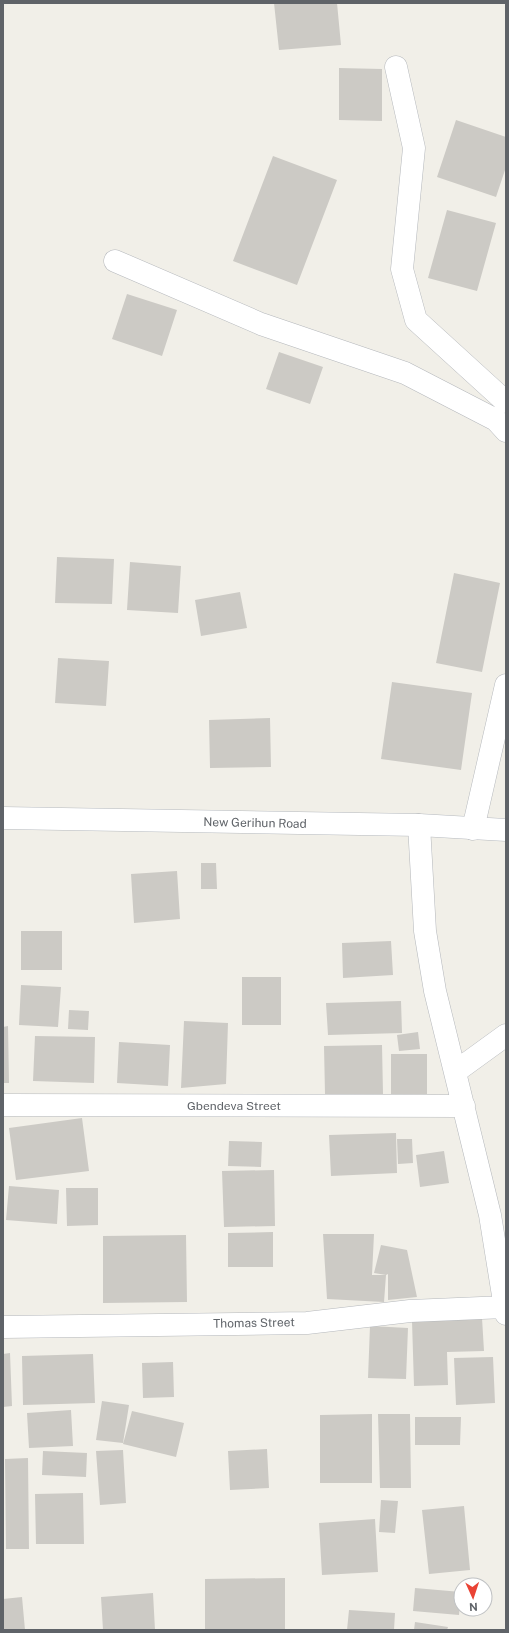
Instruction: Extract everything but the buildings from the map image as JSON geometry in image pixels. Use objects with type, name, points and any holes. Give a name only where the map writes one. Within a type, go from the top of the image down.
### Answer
[{"type":"street","points":[[396,67],[414,148],[402,269],[416,320],[506,402]]},
{"type":"street","points":[[115,262],[261,324],[405,373],[496,420],[506,430]]},
{"type":"street","points":[[473,829],[506,685]]},
{"type":"street","name":"New Gerihun Road","points":[[3,818],[419,825],[506,830]]},
{"type":"street","points":[[419,825],[425,931],[435,991],[490,1215],[506,1312]]},
{"type":"street","points":[[456,1072],[506,1035]]},
{"type":"street","name":"Gbendeva Street","points":[[3,1105],[464,1106]]},
{"type":"street","name":"Thomas Street","points":[[3,1327],[307,1323],[410,1311],[506,1312]]}]
